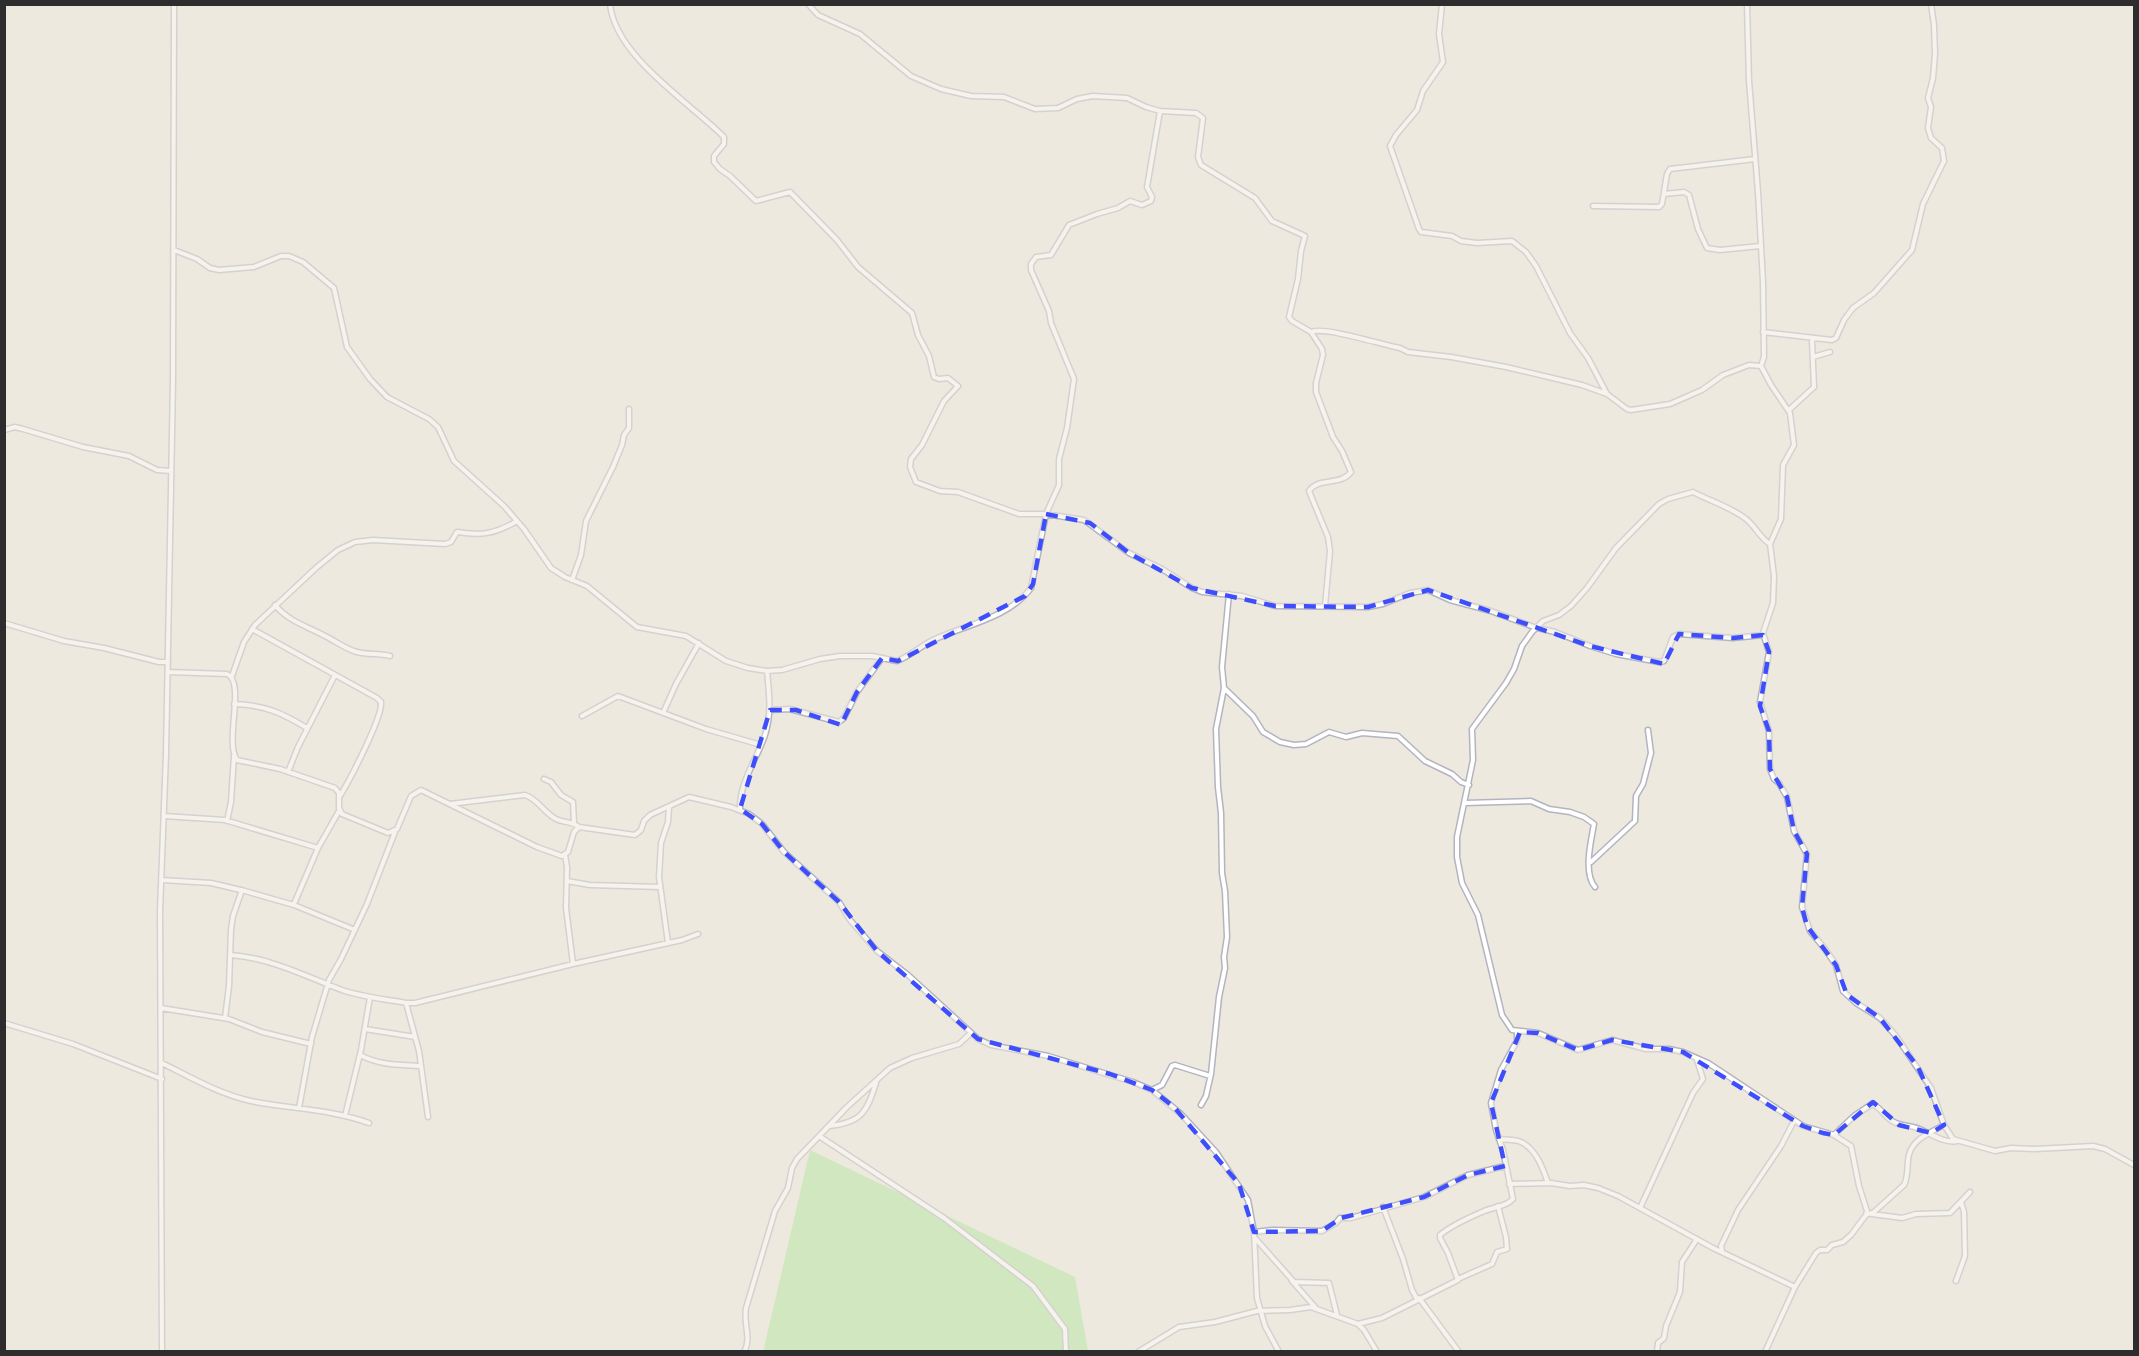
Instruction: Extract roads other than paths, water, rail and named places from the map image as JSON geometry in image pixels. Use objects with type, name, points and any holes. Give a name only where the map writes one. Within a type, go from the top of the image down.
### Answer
[{"type":"street","points":[[162,1352],[162,880],[171,471],[174,4]]},
{"type":"street","points":[[610,4],[615,26],[631,49],[660,81],[724,137],[724,144],[714,156],[714,162],[720,169],[756,201],[790,192],[837,240],[858,267],[912,313],[916,320],[918,335],[929,356],[934,377],[948,378],[958,386],[944,401],[922,445],[911,459],[910,467],[915,481],[940,491],[958,492],[1019,514],[1046,514],[1090,523],[1129,553],[1162,569],[1192,588],[1202,592],[1242,596],[1275,606],[1377,606],[1410,593],[1428,590],[1450,600],[1491,610],[1616,654],[1659,662],[1664,661],[1673,637],[1679,634],[1733,638],[1763,635]]},
{"type":"street","points":[[808,4],[819,15],[860,34],[911,76],[941,89],[971,96],[1004,97],[1035,109],[1058,108],[1077,99],[1098,96],[1126,98],[1146,108],[1160,111],[1196,113],[1203,118],[1198,157],[1201,165],[1255,198],[1272,221],[1305,236],[1289,317],[1311,332],[1323,352],[1316,383],[1317,397],[1333,437],[1346,458],[1351,472],[1345,478],[1314,485],[1309,491],[1328,537],[1330,551],[1325,606]]},
{"type":"street","points":[[1442,4],[1438,26],[1443,62],[1423,91],[1417,110],[1396,135],[1390,146],[1419,229],[1421,232],[1452,236],[1461,241],[1477,243],[1512,241],[1526,252],[1607,394]]},
{"type":"street","points":[[1747,4],[1749,81],[1763,282],[1764,357],[1761,366],[1791,416],[1794,445],[1783,465],[1781,519],[1770,544],[1774,576],[1773,603],[1763,635],[1769,652],[1760,706],[1769,731],[1770,769],[1787,797],[1794,831],[1807,854],[1802,908],[1807,926],[1836,964],[1846,995],[1880,1018],[1918,1067],[1932,1091],[1944,1125],[1957,1141]]},
{"type":"street","points":[[1764,332],[1830,340],[1836,338],[1853,308],[1874,293],[1912,250],[1923,206],[1944,161],[1942,148],[1931,138],[1928,128],[1931,107],[1928,98],[1935,54],[1931,4]]},
{"type":"street","points":[[174,250],[197,259],[210,268],[219,270],[254,267],[277,257],[289,256],[303,262],[322,277],[334,288],[347,347],[370,379],[387,397],[435,424],[454,461],[517,520],[548,565],[564,577],[596,593],[637,627],[686,636],[734,664],[767,670],[782,669],[840,656],[898,661],[936,639],[1000,612],[1025,596],[1033,584],[1046,514],[1059,485],[1059,459],[1067,428],[1074,379],[1031,270],[1031,264],[1036,257],[1051,255],[1070,224],[1118,208],[1130,201],[1142,205],[1151,201],[1152,196],[1147,187],[1160,111]]},
{"type":"street","points":[[1593,206],[1659,207],[1662,204],[1667,174],[1670,169],[1755,159]]},
{"type":"street","points":[[1664,194],[1684,192],[1689,195],[1698,229],[1707,248],[1713,250],[1760,246]]},
{"type":"street","points":[[1311,332],[1330,331],[1408,352],[1451,357],[1531,372],[1607,394],[1629,410],[1654,407],[1691,396],[1723,375],[1749,365],[1761,366]]},
{"type":"street","points":[[1788,410],[1814,387],[1812,341],[1815,338]]},
{"type":"street","points":[[1813,357],[1830,352]]},
{"type":"street","points":[[572,580],[581,555],[586,521],[613,467],[624,435],[629,428],[629,409]]},
{"type":"street","points":[[4,430],[23,429],[82,447],[129,456],[157,470],[171,471]]},
{"type":"street","points":[[1770,544],[1743,516],[1693,492],[1666,500],[1659,504],[1616,548],[1571,606],[1562,614],[1543,621],[1536,627],[1522,646],[1514,669],[1506,682],[1473,727],[1473,760],[1456,845],[1460,873],[1478,915],[1502,1015],[1509,1029],[1517,1032],[1538,1033],[1578,1050],[1612,1040],[1647,1049],[1679,1051],[1708,1063],[1794,1121],[1813,1130],[1834,1135],[1850,1145],[1859,1186],[1869,1215]]},
{"type":"street","points":[[227,821],[231,802],[234,756],[232,747],[234,681],[232,676],[237,658],[252,629],[275,605],[324,560],[355,542],[385,540],[445,544],[451,542],[457,532],[474,535],[495,531],[517,520]]},
{"type":"street","points":[[1200,1105],[1206,1096],[1210,1076],[1227,937],[1216,729],[1224,688],[1222,667],[1229,594]]},
{"type":"street","points":[[275,605],[294,621],[323,634],[346,648],[390,656]]},
{"type":"street","points":[[4,623],[64,641],[168,662]]},
{"type":"street","points":[[252,629],[318,668],[377,698],[382,705],[369,739],[340,796],[339,811],[318,848],[294,905]]},
{"type":"street","points":[[663,713],[699,643]]},
{"type":"street","points":[[770,710],[790,709],[839,722],[844,718],[856,692],[882,658]]},
{"type":"street","points":[[740,809],[744,786],[761,745],[770,710],[767,670]]},
{"type":"street","points":[[168,672],[232,676]]},
{"type":"street","points":[[288,772],[307,728],[335,675]]},
{"type":"street","points":[[1224,688],[1253,716],[1263,732],[1280,742],[1294,745],[1306,744],[1329,732],[1347,737],[1362,734],[1398,736],[1425,761],[1469,785]]},
{"type":"street","points":[[582,716],[617,696],[726,736],[761,745]]},
{"type":"street","points":[[234,704],[259,705],[272,709],[307,728]]},
{"type":"street","points":[[1590,864],[1635,820],[1636,796],[1646,774],[1651,753],[1648,730]]},
{"type":"street","points":[[234,756],[240,761],[262,764],[335,788],[340,796]]},
{"type":"street","points":[[544,779],[551,782],[561,795],[573,802],[574,823]]},
{"type":"street","points":[[299,1108],[311,1044],[328,984],[367,904],[411,796],[418,791],[428,792],[537,847],[557,855],[565,855]]},
{"type":"street","points":[[449,804],[525,795],[532,798],[556,819],[574,823],[579,827],[635,835],[641,830],[645,819],[690,797],[740,809],[762,824],[784,852],[839,902],[850,920],[877,951],[935,999],[971,1034],[991,1045],[1048,1056],[1110,1074],[1152,1090],[1181,1114],[1216,1152],[1248,1200],[1254,1235],[1257,1295],[1270,1337],[1279,1352]]},
{"type":"street","points":[[1465,803],[1531,801],[1549,809],[1584,817],[1594,824],[1589,875],[1595,887]]},
{"type":"street","points":[[668,943],[660,887],[661,843],[668,822],[669,807]]},
{"type":"street","points":[[339,811],[382,832],[395,832]]},
{"type":"street","points":[[164,816],[227,821],[318,848]]},
{"type":"street","points":[[573,964],[566,908],[565,855],[570,849],[574,832],[579,827]]},
{"type":"street","points":[[162,880],[212,883],[242,890],[294,905],[355,930]]},
{"type":"street","points":[[567,881],[590,885],[660,887]]},
{"type":"street","points":[[225,1018],[233,916],[242,890]]},
{"type":"street","points":[[231,955],[261,959],[284,966],[343,990],[406,1003],[422,1002],[698,934]]},
{"type":"street","points":[[345,1116],[360,1055],[370,996]]},
{"type":"street","points":[[406,1003],[421,1066],[428,1117]]},
{"type":"street","points":[[161,1008],[225,1018],[262,1032],[311,1044]]},
{"type":"street","points":[[4,1023],[74,1044],[162,1079]]},
{"type":"street","points":[[365,1029],[415,1037]]},
{"type":"street","points":[[1458,1279],[1440,1235],[1456,1224],[1507,1204],[1512,1199],[1491,1103],[1505,1060],[1517,1041],[1517,1032]]},
{"type":"street","points":[[744,1352],[748,1344],[746,1308],[775,1211],[790,1183],[794,1164],[829,1126],[893,1066],[912,1058],[956,1046],[971,1034]]},
{"type":"street","points":[[360,1055],[371,1061],[385,1064],[421,1066]]},
{"type":"street","points":[[1640,1208],[1693,1093],[1703,1079],[1697,1059]]},
{"type":"street","points":[[162,1063],[219,1091],[237,1097],[345,1116],[369,1123]]},
{"type":"street","points":[[1152,1090],[1162,1085],[1172,1066],[1175,1065],[1210,1076]]},
{"type":"street","points":[[829,1126],[846,1123],[862,1115],[870,1103],[877,1080]]},
{"type":"street","points":[[1834,1135],[1854,1116],[1872,1104],[1893,1122],[1915,1127],[1948,1141],[1957,1141],[1995,1151],[2011,1148],[2046,1149],[2093,1146],[2105,1149],[2134,1165]]},
{"type":"street","points":[[1716,1249],[1721,1246],[1738,1210],[1781,1146],[1794,1121]]},
{"type":"street","points":[[1765,1352],[1795,1287],[1816,1253],[1820,1250],[1827,1250],[1832,1245],[1848,1238],[1869,1215],[1904,1185],[1907,1179],[1909,1150],[1918,1139],[1944,1125]]},
{"type":"street","points":[[819,1136],[944,1218],[1033,1286],[1065,1329],[1066,1352]]},
{"type":"street","points":[[1499,1139],[1520,1141],[1526,1145],[1540,1163],[1548,1183]]},
{"type":"street","points":[[1254,1235],[1273,1230],[1322,1231],[1340,1218],[1351,1218],[1424,1197],[1468,1174],[1505,1167]]},
{"type":"street","points":[[1509,1184],[1548,1183],[1590,1186],[1618,1196],[1716,1249],[1795,1287]]},
{"type":"street","points":[[1869,1215],[1902,1218],[1916,1214],[1950,1214],[1970,1192]]},
{"type":"street","points":[[1956,1281],[1965,1256],[1964,1212],[1961,1202]]},
{"type":"street","points":[[1358,1324],[1382,1318],[1418,1298],[1492,1264],[1496,1253],[1507,1249],[1498,1206]]},
{"type":"street","points":[[1383,1207],[1412,1290],[1459,1352]]},
{"type":"street","points":[[1254,1235],[1316,1308]]},
{"type":"street","points":[[1657,1352],[1658,1343],[1664,1338],[1666,1326],[1680,1292],[1682,1262],[1697,1239]]},
{"type":"street","points":[[1721,1246],[1722,1252]]},
{"type":"street","points":[[1292,1281],[1329,1283],[1337,1316]]},
{"type":"street","points":[[1138,1352],[1179,1327],[1215,1322],[1261,1311],[1316,1308],[1358,1324],[1377,1352]]}]
